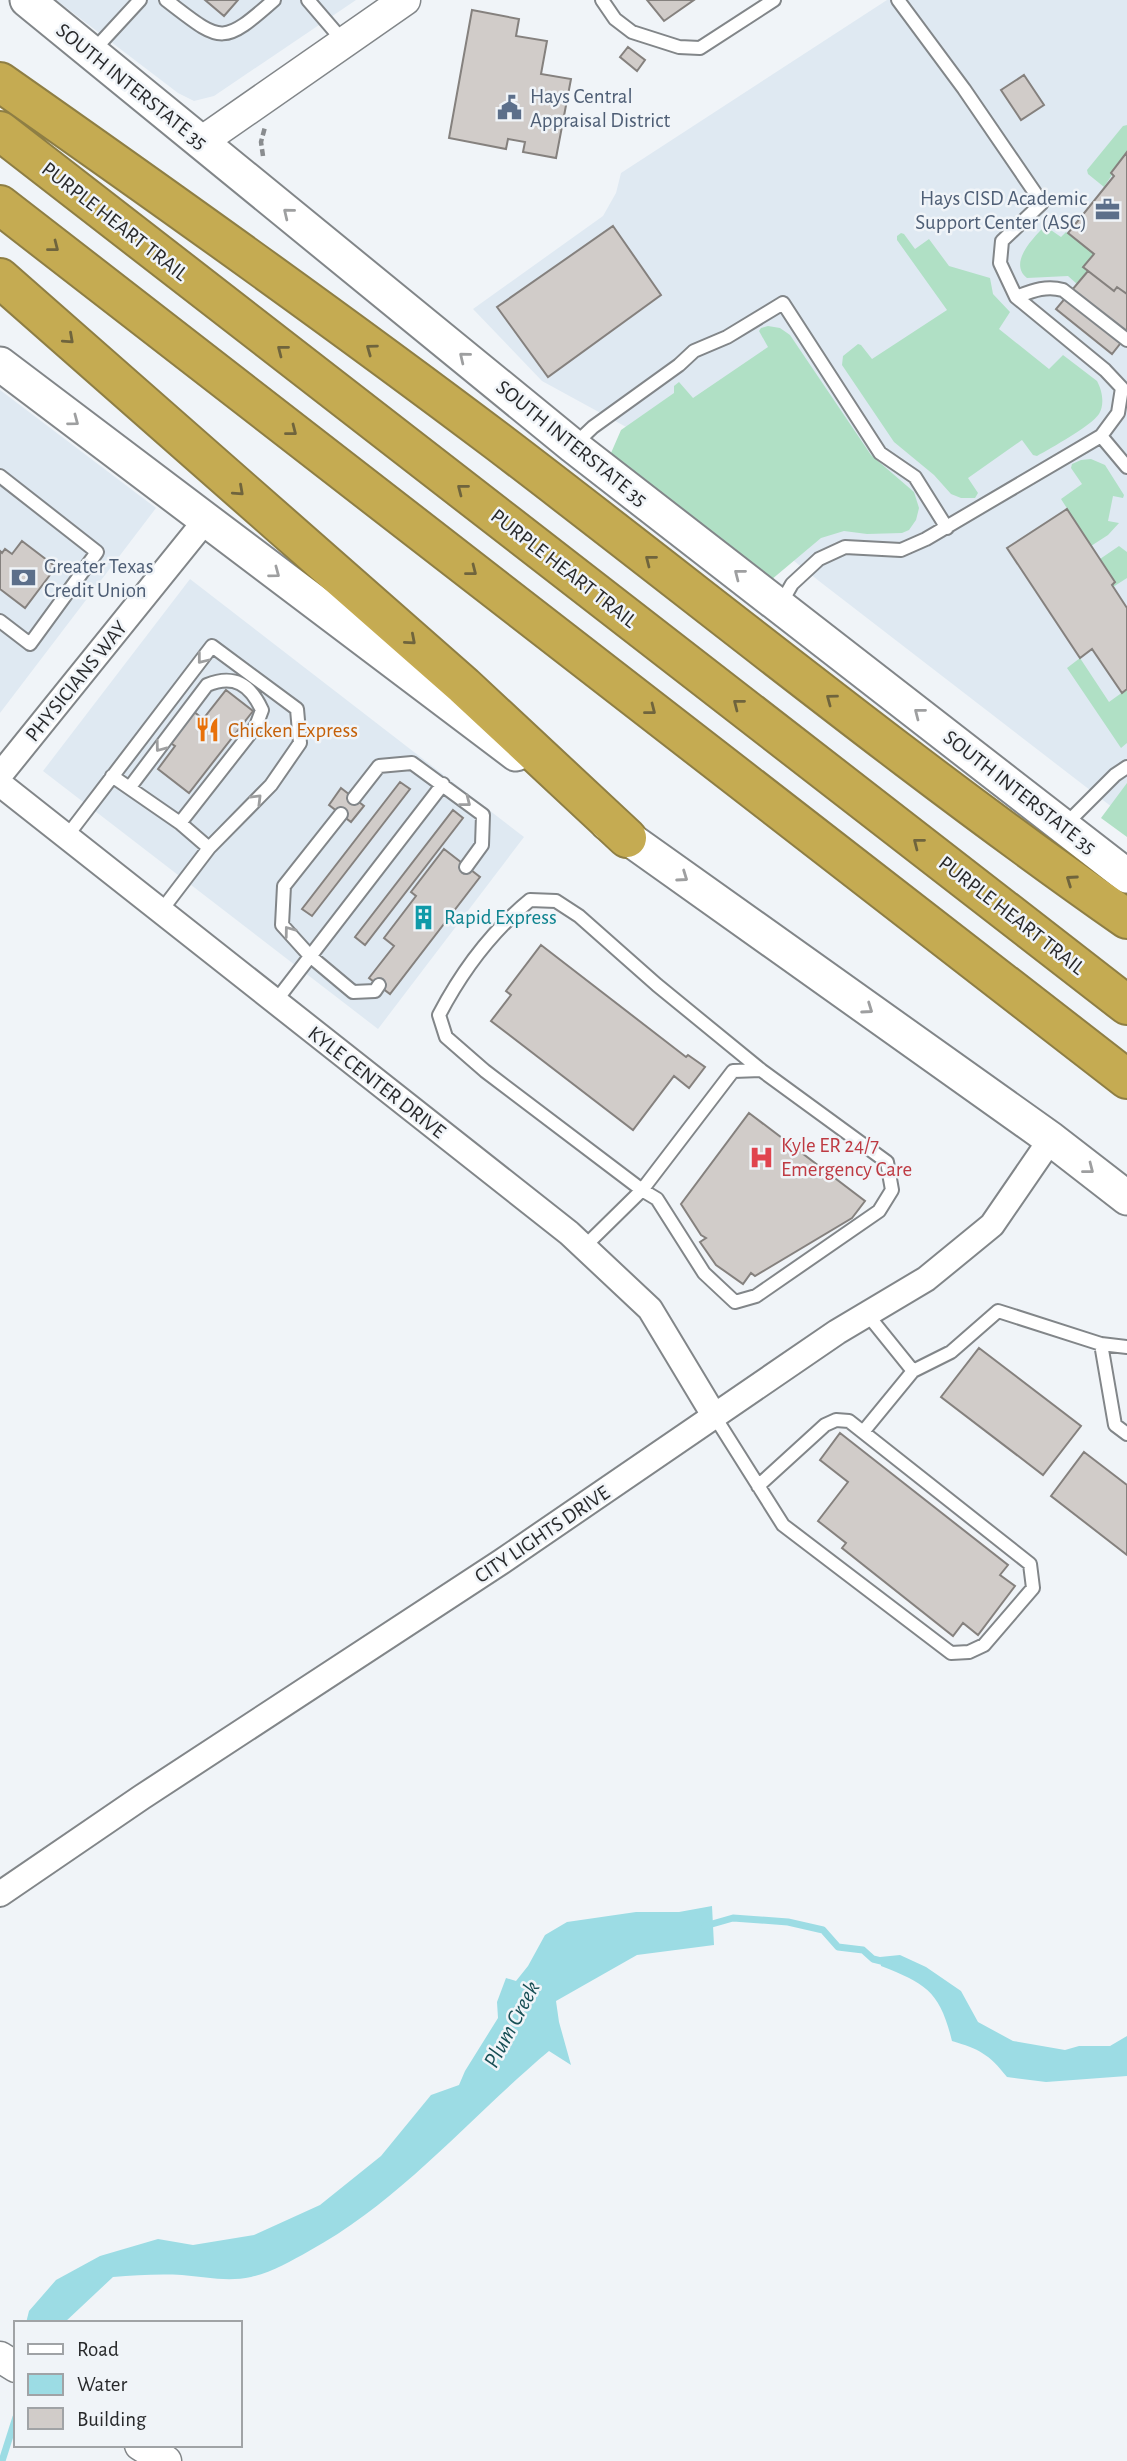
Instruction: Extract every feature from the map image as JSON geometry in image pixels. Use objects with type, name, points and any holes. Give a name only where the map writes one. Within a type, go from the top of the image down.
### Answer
[{"type":"highway","points":[[0,82],[209,229],[496,441],[761,646],[1127,919]]},
{"type":"highway","name":"PURPLE HEART TRAIL","points":[[0,131],[1127,1005]]},
{"type":"highway","points":[[0,205],[1127,1079]]},
{"type":"highway","points":[[0,278],[464,686],[627,838]]},
{"type":"main road","name":"SOUTH INTERSTATE 35","points":[[27,0],[573,446],[1065,825],[1127,876]]},
{"type":"main road","points":[[0,364],[627,838],[1051,1139],[1127,1198]]},
{"type":"street","points":[[201,142],[405,0]]},
{"type":"street","name":"PHYSICIANS WAY","points":[[0,775],[205,521]]},
{"type":"street","name":"KYLE CENTER DRIVE","points":[[0,784],[584,1247],[650,1309],[715,1417]]},
{"type":"street","name":"CITY LIGHTS DRIVE","points":[[0,1894],[142,1797],[501,1562],[837,1332],[926,1279],[992,1225],[1051,1139]]},
{"type":"street","points":[[142,2447],[166,2461]]},
{"type":"lane","points":[[91,52],[140,0]]},
{"type":"lane","points":[[166,0],[202,27],[222,34],[242,28],[271,1]]},
{"type":"lane","points":[[308,0],[344,43]]},
{"type":"lane","points":[[602,0],[615,19],[632,32],[679,47],[700,48],[774,0]]},
{"type":"lane","points":[[898,0],[964,89],[1042,203],[1002,241],[1000,263],[1016,297],[1105,370],[1122,388],[1118,413]]},
{"type":"lane","points":[[1016,297],[1052,287],[1063,290],[1127,340]]},
{"type":"lane","points":[[573,446],[593,427],[680,365],[694,351],[727,337],[783,303],[880,453],[915,477],[947,528]]},
{"type":"lane","points":[[779,606],[792,584],[819,559],[845,547],[901,550],[947,528],[1101,436],[1127,401]]},
{"type":"lane","points":[[1101,436],[1127,467]]},
{"type":"lane","points":[[0,476],[97,552],[30,644],[0,621]]},
{"type":"lane","points":[[67,836],[212,646],[297,709],[300,743],[271,785],[209,848],[161,911]]},
{"type":"lane","points":[[130,787],[207,685],[221,679],[239,682],[255,695],[262,710],[256,726],[180,823]]},
{"type":"lane","points":[[354,798],[379,766],[412,763],[483,815],[482,845],[466,867]]},
{"type":"lane","points":[[1065,825],[1115,775],[1127,767]]},
{"type":"lane","points":[[112,776],[180,823],[209,848]]},
{"type":"lane","points":[[275,1002],[443,784]]},
{"type":"lane","points":[[341,814],[284,886],[282,925],[310,956],[353,992],[374,991],[379,985]]},
{"type":"lane","points":[[530,900],[555,901],[579,916],[657,985],[761,1070],[887,1162],[892,1190],[879,1211],[756,1296],[735,1302],[704,1273],[657,1199],[642,1189],[485,1071],[446,1037],[439,1015],[456,982],[507,919],[530,900]]},
{"type":"lane","points":[[584,1247],[642,1189],[733,1071],[761,1070]]},
{"type":"lane","points":[[863,1432],[913,1371],[951,1352],[998,1311],[1101,1343],[1127,1347]]},
{"type":"lane","points":[[867,1314],[913,1371]]},
{"type":"lane","points":[[1101,1343],[1115,1426],[1127,1434]]},
{"type":"lane","points":[[715,1417],[758,1486],[783,1525],[951,1653],[969,1652],[984,1646],[1033,1588],[1030,1564],[849,1420],[836,1420],[825,1426],[758,1486]]},
{"type":"shaded area","points":[[56,0],[356,0],[214,96],[194,101],[178,93]]},
{"type":"shaded area","points":[[887,0],[1127,0],[1127,810],[1121,814],[819,581],[628,428],[542,381],[473,309],[603,216],[616,193],[621,173]]},
{"type":"shaded area","points":[[0,390],[156,508],[0,713]]},
{"type":"shaded area","points":[[190,579],[524,837],[378,1029],[43,771]]},
{"type":"green space","points":[[1127,125],[1127,152],[1104,187],[1088,174],[1087,170],[1123,126]]},
{"type":"green space","points":[[1045,226],[1061,237],[1066,232],[1094,254],[1084,267],[1088,271],[1077,284],[1068,276],[1027,278],[1022,272],[1020,265],[1024,251]]},
{"type":"green space","points":[[901,233],[915,249],[929,239],[949,266],[990,278],[993,294],[1010,312],[999,329],[1049,369],[1063,355],[1097,381],[1100,389],[1101,410],[1095,419],[1080,430],[1037,456],[1033,455],[1022,440],[968,478],[978,493],[975,498],[961,498],[951,494],[934,475],[894,442],[842,365],[843,356],[858,344],[872,359],[947,310],[897,240]]},
{"type":"green space","points":[[768,326],[780,328],[790,335],[871,455],[914,492],[919,508],[916,520],[909,530],[902,533],[867,534],[844,531],[821,538],[771,580],[614,460],[611,453],[621,430],[674,393],[674,386],[679,382],[693,398],[768,347],[759,331]]},
{"type":"green space","points":[[1091,459],[1105,465],[1124,495],[1123,498],[1113,496],[1108,521],[1119,523],[1108,535],[1091,546],[1061,499],[1082,484],[1071,468],[1072,464]]},
{"type":"green space","points":[[1119,546],[1127,552],[1127,578],[1113,587],[1115,582],[1100,559]]},
{"type":"green space","points":[[1080,658],[1109,702],[1127,689],[1127,743],[1121,748],[1067,668]]},
{"type":"green space","points":[[1127,783],[1127,837],[1101,818]]},
{"type":"water","points":[[712,1906],[714,1945],[637,1955],[556,2001],[571,2065],[549,2051],[405,2183],[343,2231],[266,2273],[225,2279],[182,2275],[113,2277],[66,2321],[26,2321],[29,2311],[56,2280],[100,2256],[158,2239],[193,2245],[254,2235],[320,2205],[381,2156],[431,2095],[459,2085],[498,2018],[497,2002],[506,1978],[516,1981],[528,1966],[545,1935],[567,1922],[636,1912],[679,1912]]},
{"type":"water","points":[[900,1955],[926,1967],[961,1991],[978,2022],[1013,2041],[1065,2050],[1079,2046],[1110,2046],[1127,2036],[1127,2076],[1046,2082],[1007,2077],[983,2053],[952,2041],[942,2011],[929,1992],[910,1978],[881,1966],[880,1957]]},
{"type":"building","points":[[205,0],[238,0],[224,16]]},
{"type":"building","points":[[647,0],[694,0],[664,21]]},
{"type":"building","name":"Hays Central Appraisal District","points":[[472,10],[519,19],[516,36],[547,41],[541,74],[571,79],[556,158],[523,152],[525,142],[508,139],[506,149],[449,138]]},
{"type":"building","points":[[628,47],[645,60],[637,71],[620,57]]},
{"type":"building","points":[[1024,75],[1044,105],[1021,120],[1001,90]]},
{"type":"building","name":"Hays CISD Academic Support Center (ASC)","points":[[1127,152],[1127,294],[1117,287],[1114,291],[1083,267],[1094,254],[1068,233],[1114,176],[1111,173]]},
{"type":"building","points":[[613,226],[661,295],[548,377],[497,307]]},
{"type":"building","points":[[1088,271],[1114,291],[1117,287],[1127,294],[1127,335],[1112,354],[1056,309]]},
{"type":"building","points":[[1067,509],[1115,582],[1112,585],[1127,608],[1127,689],[1122,693],[1092,649],[1080,658],[1007,548]]},
{"type":"building","name":"Greater Texas Credit Union","points":[[22,541],[56,567],[25,608],[0,589],[0,551],[2,553],[5,549],[12,554]]},
{"type":"building","name":"Chicken Express","points":[[226,690],[253,711],[189,793],[158,769],[175,746],[169,742],[193,711],[203,719]]},
{"type":"building","points":[[400,782],[410,789],[312,916],[302,909]]},
{"type":"building","points":[[341,788],[364,806],[351,822],[329,805]]},
{"type":"building","points":[[453,810],[463,818],[365,945],[355,937]]},
{"type":"building","name":"Rapid Express","points":[[444,849],[480,877],[390,994],[369,978],[394,946],[384,938],[416,896],[411,892]]},
{"type":"building","points":[[541,945],[686,1057],[688,1055],[705,1067],[689,1088],[674,1076],[633,1130],[491,1021],[511,995],[506,991]]},
{"type":"building","name":"Kyle ER 24/7 Emergency Care","points":[[749,1113],[865,1201],[852,1218],[755,1276],[751,1273],[743,1284],[716,1265],[700,1242],[706,1238],[701,1235],[681,1204]]},
{"type":"building","points":[[979,1348],[1081,1426],[1043,1475],[941,1397]]},
{"type":"building","points":[[840,1433],[1008,1565],[1000,1575],[1015,1586],[978,1635],[963,1623],[953,1636],[842,1548],[846,1543],[818,1521],[848,1482],[820,1460]]},
{"type":"building","points":[[1084,1452],[1127,1485],[1127,1555],[1051,1496]]},
{"type":"waterway","name":"Plum Creek","points":[[705,1926],[733,1918],[788,1922],[823,1930],[838,1947],[863,1950],[873,1959],[889,1963]]},
{"type":"waterway","name":"Plum Creek","points":[[2,2461],[14,2423]]},
{"type":"place","name":"Hays Central Appraisal District","points":[[510,108]]},
{"type":"place","name":"Hays CISD Academic Support Center (ASC)","points":[[1107,210]]},
{"type":"place","name":"Greater Texas Credit Union","points":[[24,578]]},
{"type":"place","name":"Chicken Express","points":[[208,730]]},
{"type":"place","name":"Rapid Express","points":[[424,917]]},
{"type":"place","name":"Kyle ER 24/7 Emergency Care","points":[[761,1157]]}]
